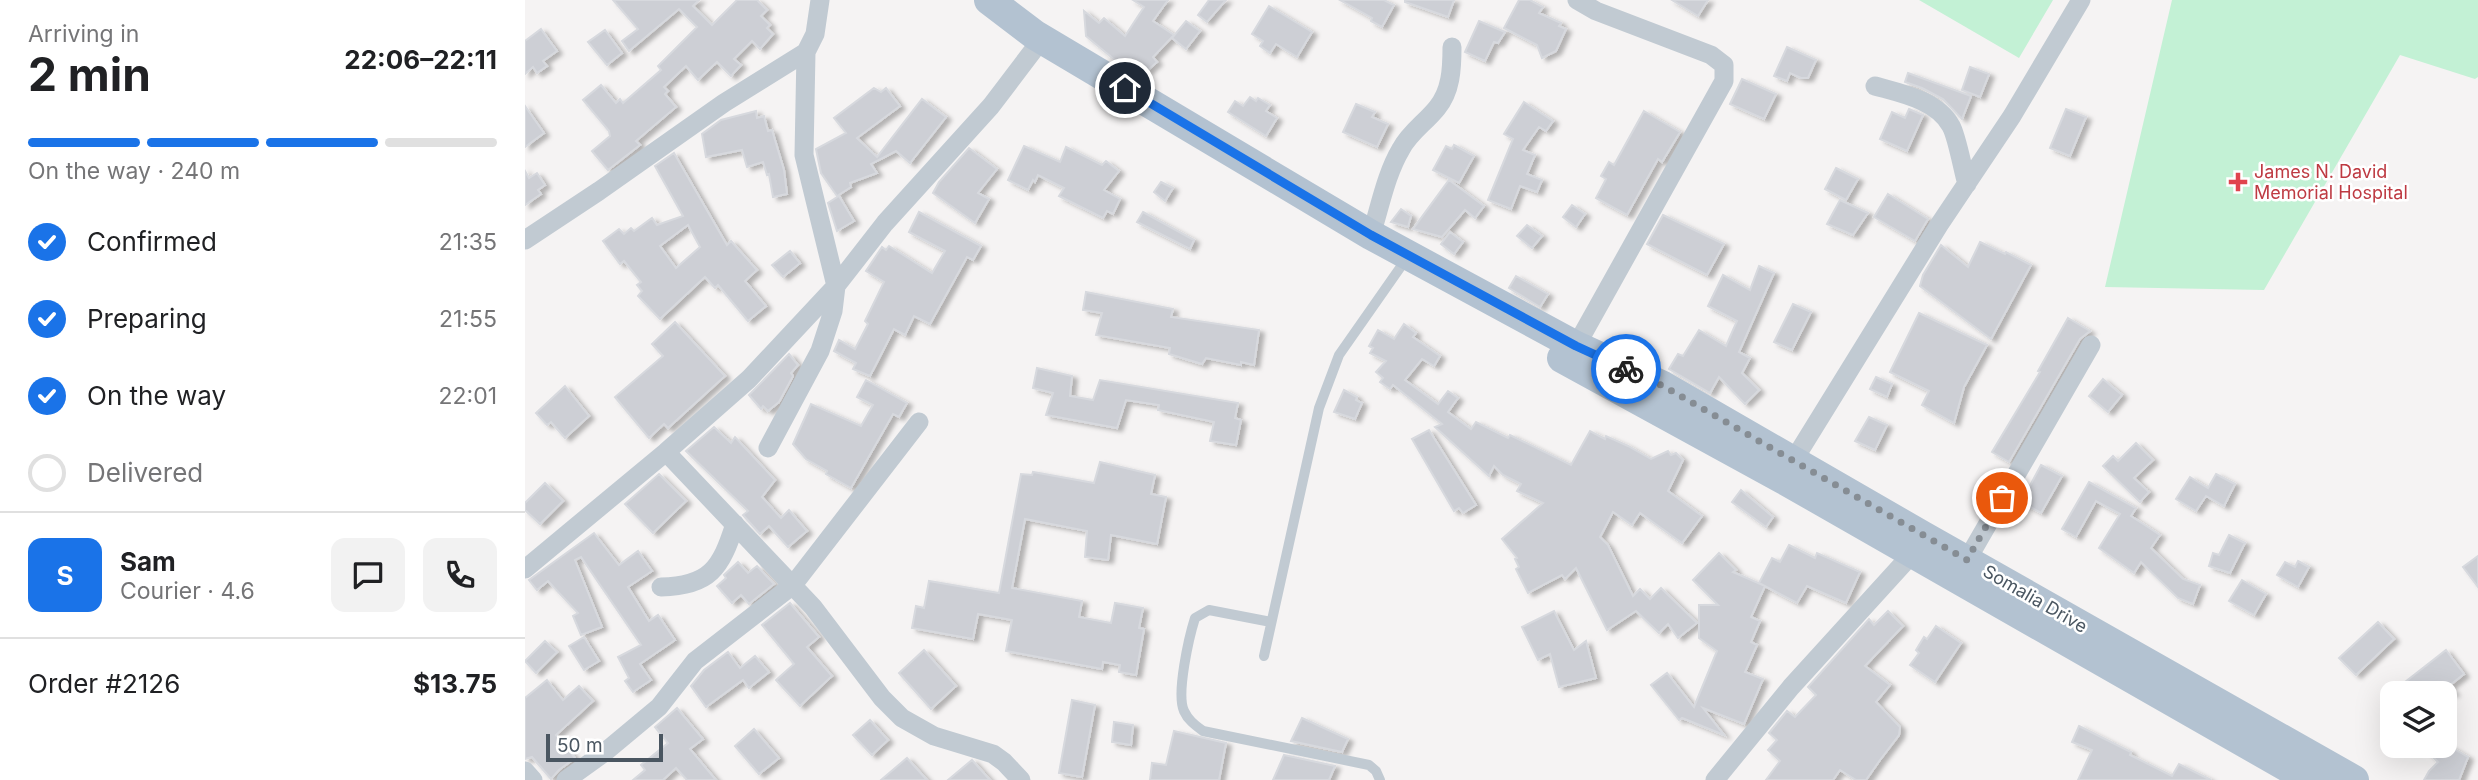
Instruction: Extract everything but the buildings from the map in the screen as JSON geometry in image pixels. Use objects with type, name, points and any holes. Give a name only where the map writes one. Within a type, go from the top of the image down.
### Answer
[{"type":"main road","name":"Somalia Drive","points":[[969,0],[1035,48],[1165,132],[1603,382],[1788,470],[1967,560],[2354,780]]},
{"type":"main road","name":"Somalia Drive","points":[[989,0],[1035,35],[1371,235],[1576,346],[1663,386],[1912,554],[2310,780]]},
{"type":"street","points":[[768,448],[820,351],[833,311],[836,286],[804,155],[806,52],[815,34],[820,0]]},
{"type":"street","points":[[1576,346],[1724,81],[1724,65],[1711,55],[1577,0]]},
{"type":"street","points":[[1788,470],[1939,225],[2012,116],[2081,0]]},
{"type":"street","points":[[1371,235],[1400,150],[1415,129],[1437,108],[1445,94],[1452,73],[1452,47]]},
{"type":"street","points":[[525,569],[749,379],[836,286],[885,223],[991,106],[1035,48]]},
{"type":"street","points":[[525,240],[725,103],[806,52]]},
{"type":"street","points":[[1875,86],[1921,101],[1943,115],[1952,127],[1966,184]]},
{"type":"street","points":[[1967,560],[2091,345]]},
{"type":"street","points":[[566,780],[659,707],[695,661],[793,585],[919,422]]},
{"type":"street","points":[[666,452],[793,585],[839,639],[882,698],[902,718],[935,736],[993,754],[1021,780]]},
{"type":"street","points":[[661,587],[686,586],[705,578],[727,549],[735,524]]},
{"type":"street","points":[[1715,780],[1791,687],[1912,554]]},
{"type":"street","points":[[525,771],[533,780]]},
{"type":"lane","points":[[1264,656],[1319,408],[1331,374],[1339,355],[1402,265]]},
{"type":"lane","points":[[1271,622],[1209,610],[1195,618],[1189,639],[1182,696],[1183,709],[1192,723],[1203,731],[1369,765],[1380,780]]},
{"type":"green space","points":[[1919,0],[2053,0],[2019,58]]},
{"type":"green space","points":[[2172,0],[2478,0],[2478,77],[2475,79],[2400,55],[2264,290],[2105,287]]},
{"type":"way so far","points":[[1626,369],[1663,386],[1967,560],[2002,498]]},
{"type":"place","name":"James N. David Memorial Hospital","points":[[2238,182]]},
{"type":"route","points":[[1125,88],[1371,235],[1576,346],[1626,369]]}]
